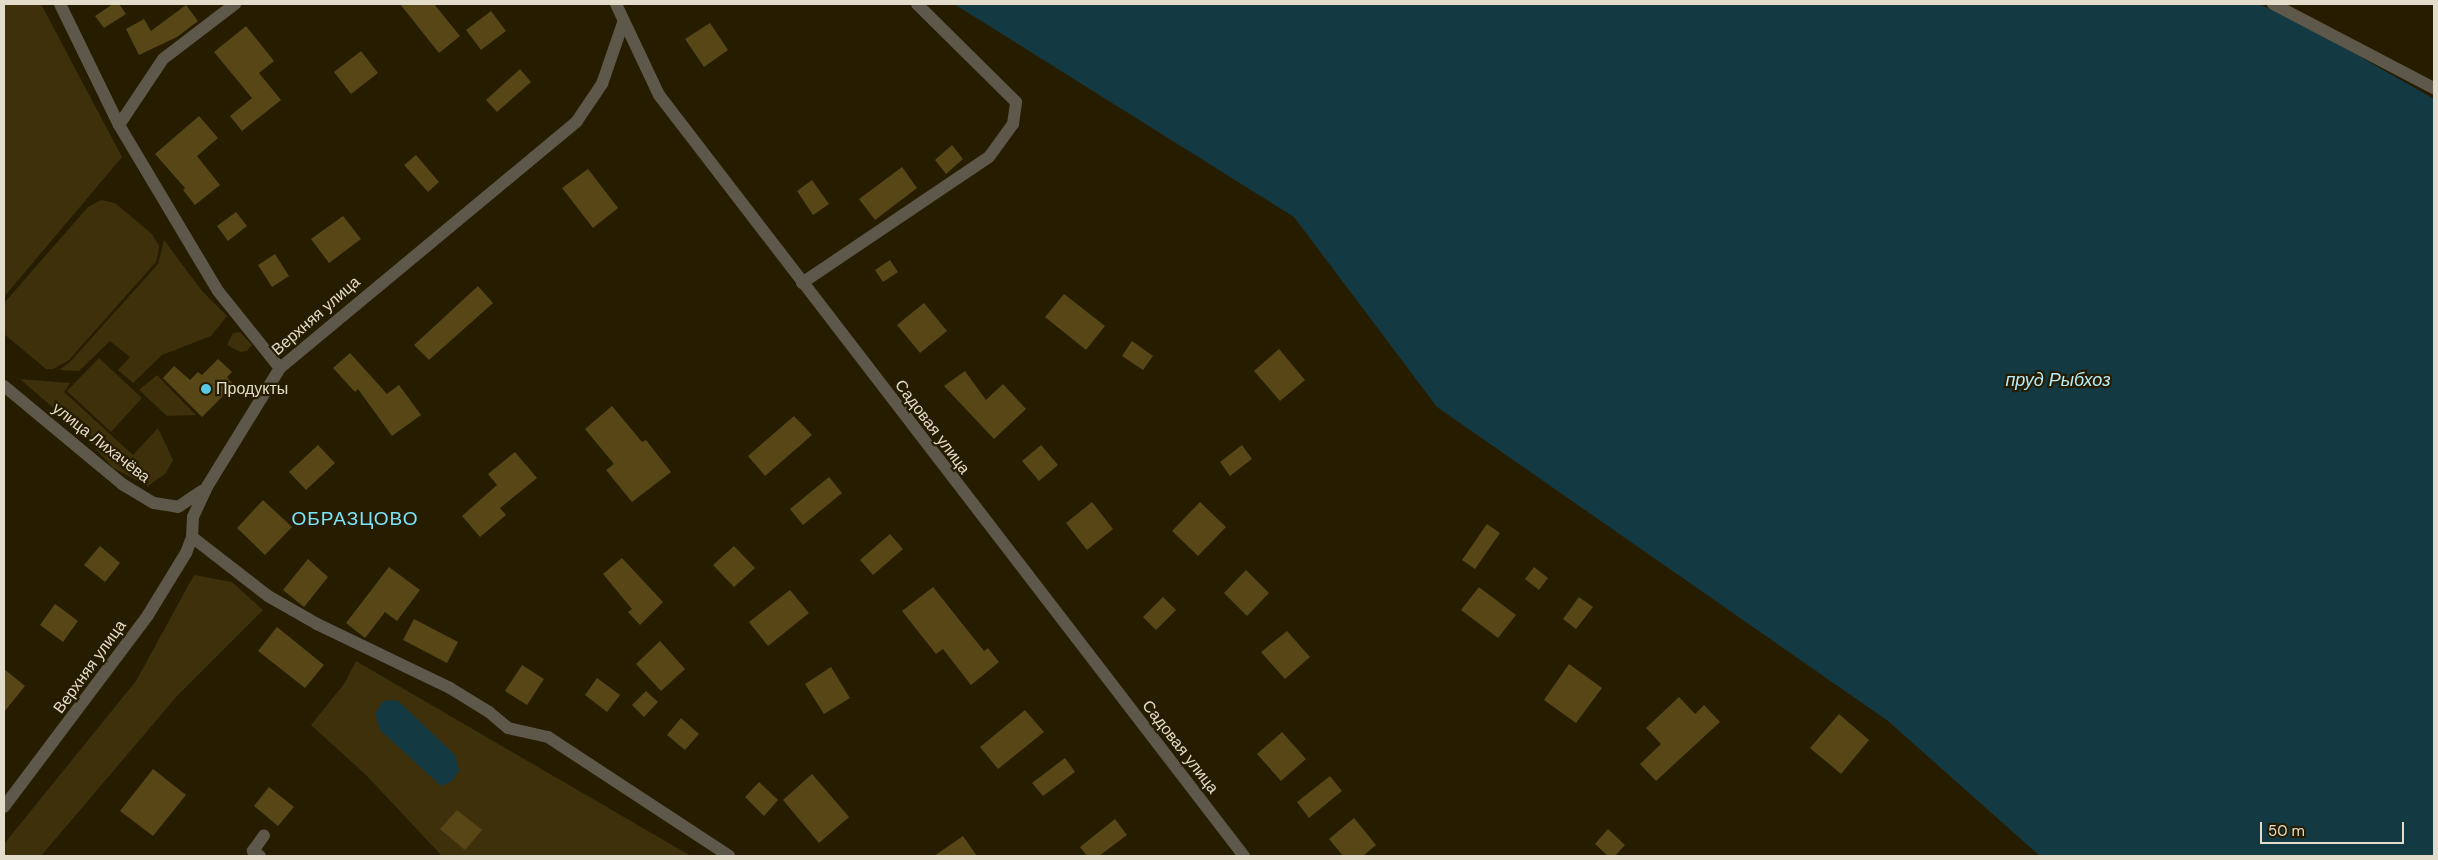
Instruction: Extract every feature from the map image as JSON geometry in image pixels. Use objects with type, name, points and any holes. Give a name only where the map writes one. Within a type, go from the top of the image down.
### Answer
[{"type":"street","points":[[60,4],[119,125],[218,291],[280,368]]},
{"type":"street","points":[[119,125],[163,58],[235,4]]},
{"type":"street","name":"Садовая улица","points":[[616,4],[623,23],[659,95],[1244,856]]},
{"type":"street","points":[[802,283],[989,157],[1013,124],[1016,102],[917,4]]},
{"type":"street","points":[[2273,4],[2434,88]]},
{"type":"street","name":"Верхняя улица","points":[[4,807],[148,615],[178,566],[192,537],[193,517],[208,485],[280,368],[577,121],[602,84],[623,23]]},
{"type":"street","name":"улица Лихачёва","points":[[4,386],[122,484],[154,503],[178,506],[196,497],[208,485]]},
{"type":"street","points":[[192,537],[268,596],[317,624],[450,688],[489,712],[508,728],[548,737],[729,856]]},
{"type":"street","points":[[254,855],[264,836]]},
{"type":"shaded area","points":[[4,4],[41,4],[122,157],[4,297]]},
{"type":"shaded area","points":[[101,200],[115,203],[152,234],[159,246],[156,262],[69,360],[53,369],[46,369],[4,334],[4,303],[88,207]]},
{"type":"shaded area","points":[[164,240],[202,291],[227,316],[211,336],[162,355],[133,383],[118,370],[130,357],[110,341],[79,371],[59,370],[70,362],[158,264]]},
{"type":"shaded area","points":[[240,332],[252,345],[247,351],[240,352],[227,345],[233,333]]},
{"type":"shaded area","points":[[99,358],[142,398],[111,432],[67,391]]},
{"type":"shaded area","points":[[157,375],[196,415],[167,416],[139,390]]},
{"type":"shaded area","points":[[20,379],[70,383],[64,392],[133,455],[158,428],[173,460],[166,473],[148,486],[113,468],[81,432]]},
{"type":"shaded area","points":[[194,575],[232,582],[263,610],[177,696],[41,856],[4,856],[4,844],[136,681]]},
{"type":"shaded area","points":[[356,661],[691,856],[442,856],[366,775],[311,725],[344,684]]},
{"type":"water","name":"пруд Рыбхоз","points":[[954,4],[2259,4],[2303,24],[2434,99],[2434,856],[2040,856],[1888,721],[1437,407],[1294,217]]},
{"type":"water","points":[[397,700],[455,755],[459,771],[452,781],[441,786],[380,730],[375,714],[383,701]]},
{"type":"building","points":[[113,4],[119,4],[126,14],[104,28],[95,16]]},
{"type":"building","points":[[400,4],[434,4],[460,36],[439,53]]},
{"type":"building","points":[[186,5],[198,21],[177,37],[139,55],[126,29],[144,19],[151,31]]},
{"type":"building","points":[[491,11],[506,31],[481,50],[466,30]]},
{"type":"building","points":[[710,23],[728,50],[704,67],[685,39]]},
{"type":"building","points":[[246,26],[274,61],[259,73],[281,100],[242,131],[230,116],[252,98],[214,52]]},
{"type":"building","points":[[361,51],[378,73],[351,94],[334,72]]},
{"type":"building","points":[[520,69],[531,82],[497,112],[486,100]]},
{"type":"building","points":[[199,116],[218,138],[197,156],[220,185],[195,205],[183,190],[185,188],[155,154]]},
{"type":"building","points":[[952,145],[963,159],[946,174],[935,160]]},
{"type":"building","points":[[416,155],[439,182],[428,192],[404,165]]},
{"type":"building","points":[[902,167],[917,188],[875,220],[859,199]]},
{"type":"building","points":[[588,169],[618,208],[593,228],[562,188]]},
{"type":"building","points":[[812,180],[829,204],[813,215],[797,191]]},
{"type":"building","points":[[236,212],[247,226],[228,241],[217,226]]},
{"type":"building","points":[[343,216],[361,239],[329,263],[311,239]]},
{"type":"building","points":[[275,254],[289,276],[272,287],[258,265]]},
{"type":"building","points":[[890,260],[898,272],[883,282],[875,270]]},
{"type":"building","points":[[478,286],[493,303],[429,360],[414,345]]},
{"type":"building","points":[[1064,294],[1105,326],[1086,350],[1045,317]]},
{"type":"building","points":[[924,303],[947,331],[920,353],[897,325]]},
{"type":"building","points":[[1132,341],[1153,356],[1143,370],[1122,356]]},
{"type":"building","points":[[1279,349],[1305,380],[1280,401],[1254,371]]},
{"type":"building","points":[[350,353],[387,394],[399,385],[421,415],[392,436],[358,389],[355,392],[333,368]]},
{"type":"building","name":"Продукты","points":[[218,359],[232,372],[227,377],[234,385],[202,417],[163,378],[174,366],[190,380],[198,372],[202,375]]},
{"type":"building","points":[[965,371],[986,400],[1003,384],[1026,409],[994,439],[944,386]]},
{"type":"building","points":[[612,406],[642,442],[646,440],[671,472],[632,502],[606,470],[614,464],[585,429]]},
{"type":"building","points":[[794,416],[812,435],[765,476],[748,456]]},
{"type":"building","points":[[318,445],[335,463],[306,490],[289,472]]},
{"type":"building","points":[[1041,445],[1058,465],[1039,481],[1022,461]]},
{"type":"building","points":[[1242,445],[1252,459],[1230,476],[1220,462]]},
{"type":"building","points":[[515,452],[537,478],[500,508],[506,515],[480,537],[462,516],[497,485],[488,474]]},
{"type":"building","points":[[829,477],[842,493],[803,525],[790,509]]},
{"type":"building","points":[[263,500],[292,527],[265,555],[237,528]]},
{"type":"building","points":[[1092,502],[1113,529],[1087,550],[1066,523]]},
{"type":"building","points":[[1200,502],[1226,527],[1198,556],[1172,531]]},
{"type":"building","points":[[1487,524],[1500,533],[1475,569],[1462,560]]},
{"type":"building","points":[[890,534],[903,549],[873,575],[860,560]]},
{"type":"building","points":[[100,546],[120,563],[105,582],[84,565]]},
{"type":"building","points":[[734,546],[755,568],[734,587],[713,565]]},
{"type":"building","points":[[622,558],[663,602],[640,625],[628,612],[632,609],[603,574]]},
{"type":"building","points":[[308,559],[328,577],[304,607],[283,590]]},
{"type":"building","points":[[389,567],[420,590],[397,621],[385,612],[365,638],[346,623]]},
{"type":"building","points":[[1534,567],[1548,578],[1539,590],[1525,579]]},
{"type":"building","points":[[1246,570],[1269,593],[1247,616],[1224,593]]},
{"type":"building","points":[[933,587],[984,651],[988,648],[999,662],[971,685],[943,649],[936,654],[902,611]]},
{"type":"building","points":[[1479,587],[1516,615],[1498,638],[1461,610]]},
{"type":"building","points":[[790,590],[809,613],[768,646],[749,622]]},
{"type":"building","points":[[1163,597],[1176,610],[1156,630],[1143,617]]},
{"type":"building","points":[[1579,597],[1593,607],[1576,629],[1563,619]]},
{"type":"building","points":[[55,604],[78,621],[63,642],[40,625]]},
{"type":"building","points":[[414,619],[458,642],[447,663],[403,640]]},
{"type":"building","points":[[277,627],[324,665],[305,688],[258,651]]},
{"type":"building","points":[[1287,631],[1310,657],[1285,679],[1261,652]]},
{"type":"building","points":[[660,641],[685,669],[661,691],[636,664]]},
{"type":"building","points":[[1569,664],[1602,688],[1576,723],[1544,700]]},
{"type":"building","points":[[522,665],[544,679],[527,705],[505,691]]},
{"type":"building","points":[[831,667],[850,698],[824,714],[805,684]]},
{"type":"building","points":[[4,669],[25,686],[4,712]]},
{"type":"building","points":[[597,678],[620,695],[607,712],[585,695]]},
{"type":"building","points":[[646,691],[658,702],[644,717],[632,705]]},
{"type":"building","points":[[1679,697],[1695,714],[1704,705],[1720,722],[1656,781],[1640,764],[1661,744],[1646,728]]},
{"type":"building","points":[[1025,710],[1044,732],[998,769],[980,747]]},
{"type":"building","points":[[1839,714],[1869,740],[1841,774],[1810,748]]},
{"type":"building","points":[[681,718],[699,734],[685,750],[667,735]]},
{"type":"building","points":[[1282,732],[1306,759],[1281,781],[1257,754]]},
{"type":"building","points":[[1065,758],[1075,772],[1043,796],[1032,783]]},
{"type":"building","points":[[153,769],[186,795],[153,836],[120,811]]},
{"type":"building","points":[[812,774],[849,817],[819,843],[783,800]]},
{"type":"building","points":[[1330,776],[1342,791],[1309,818],[1297,802]]},
{"type":"building","points":[[759,782],[778,800],[764,816],[745,797]]},
{"type":"building","points":[[269,787],[294,807],[278,826],[254,806]]},
{"type":"building","points":[[457,810],[482,830],[465,850],[440,829]]},
{"type":"building","points":[[1354,818],[1376,845],[1363,856],[1343,856],[1329,839]]},
{"type":"building","points":[[1115,819],[1127,835],[1099,856],[1087,856],[1080,847]]},
{"type":"building","points":[[1608,829],[1625,845],[1615,856],[1608,856],[1595,844]]},
{"type":"building","points":[[963,836],[977,856],[934,856]]},
{"type":"place","name":"Продукты","points":[[206,389]]},
{"type":"district","name":"ОБРАЗЦОВО","points":[[355,519]]}]
